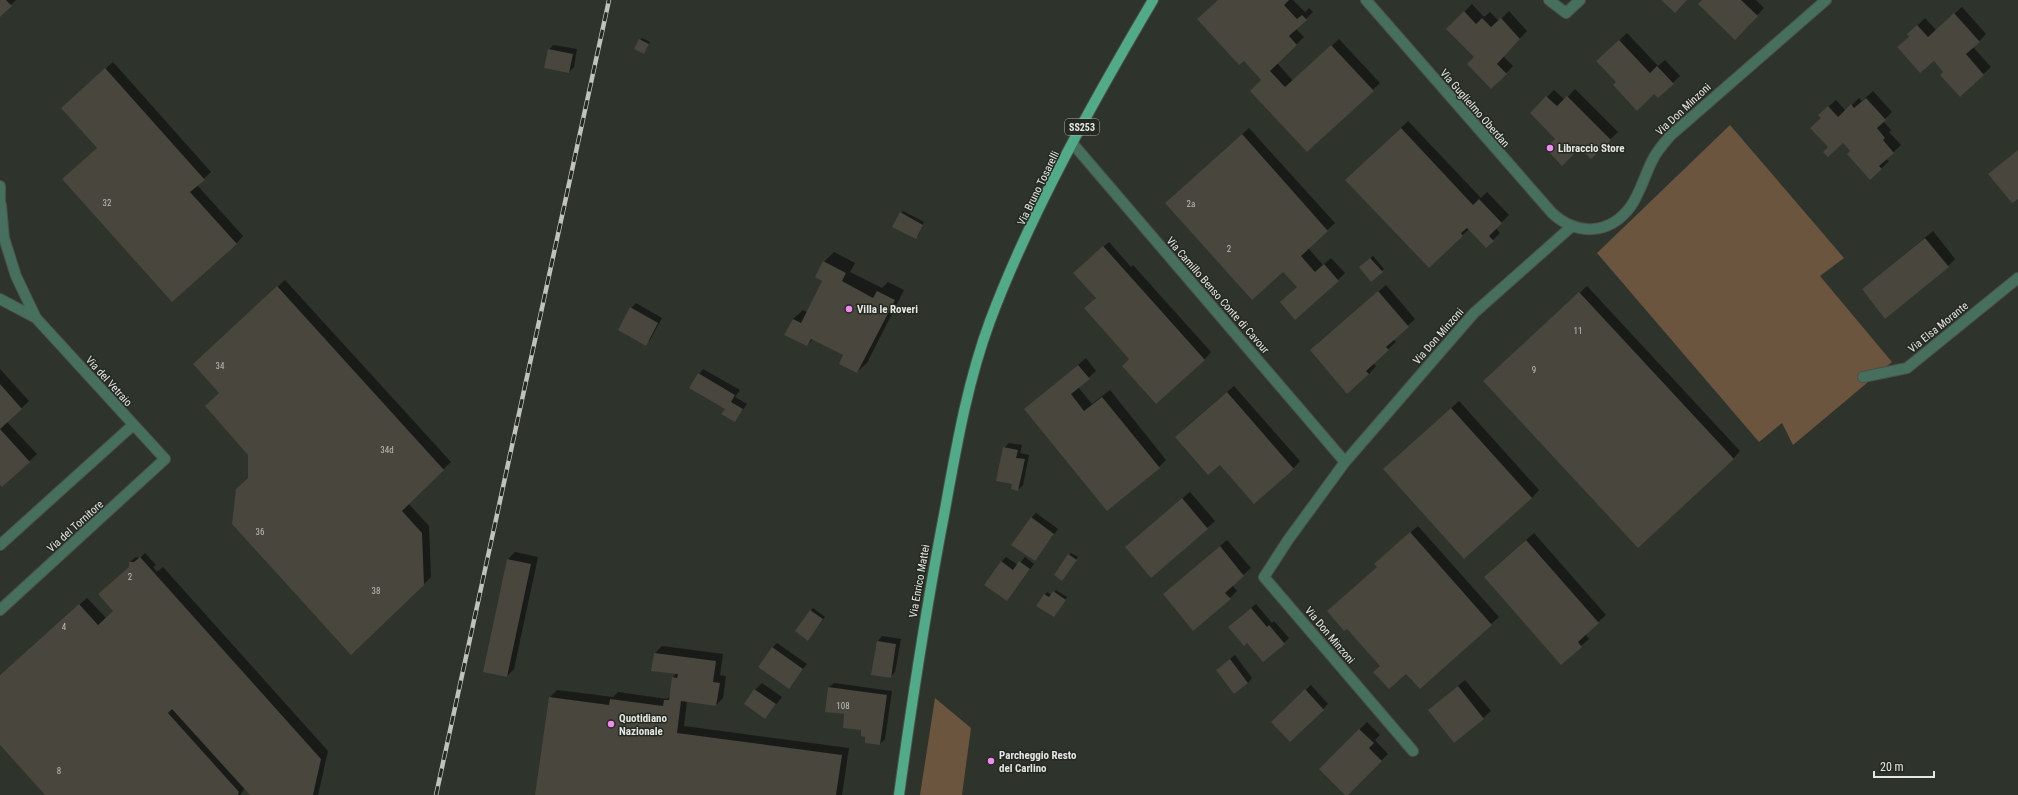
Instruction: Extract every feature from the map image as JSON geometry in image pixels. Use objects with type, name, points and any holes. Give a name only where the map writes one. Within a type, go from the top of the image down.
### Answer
[{"type":"main road","name":"Via Bruno Tosarelli","points":[[974,374],[990,322],[1004,287],[1073,144],[1153,0]]},
{"type":"main road","name":"Via Enrico Mattei","points":[[899,795],[921,640],[931,583],[957,441],[974,374]]},
{"type":"street","name":"Via Guglielmo Oberdan","points":[[1366,0],[1552,213],[1571,227]]},
{"type":"street","points":[[1549,0],[1566,13],[1580,0]]},
{"type":"street","name":"Via Don Minzoni","points":[[1413,751],[1264,576],[1288,540],[1345,462],[1474,313],[1571,227],[1583,230],[1597,229],[1616,221],[1631,206],[1651,162],[1670,136],[1826,0]]},
{"type":"street","name":"Via Camillo Benso Conte di Cavour","points":[[1073,144],[1345,462]]},
{"type":"street","points":[[0,186],[0,207],[4,238],[16,276],[36,318]]},
{"type":"street","name":"Via Elsa Morante","points":[[1863,377],[1907,368],[2018,278]]},
{"type":"street","points":[[0,299],[36,318]]},
{"type":"street","name":"Via del Vetraio","points":[[36,318],[165,459]]},
{"type":"street","points":[[0,545],[133,425]]},
{"type":"street","name":"Via del Tornitore","points":[[0,610],[165,459]]},
{"type":"shaded area","points":[[1730,125],[1844,258],[1820,276],[1892,362],[1793,445],[1782,423],[1759,442],[1597,253]]},
{"type":"shaded area","points":[[935,698],[971,728],[962,795],[920,795]]},
{"type":"building","points":[[0,0],[6,0],[12,6],[0,17]]},
{"type":"building","points":[[1218,0],[1289,0],[1284,5],[1297,19],[1302,15],[1307,20],[1289,36],[1297,45],[1270,71],[1285,87],[1331,45],[1374,91],[1307,152],[1250,91],[1261,80],[1244,61],[1239,65],[1197,19]]},
{"type":"building","points":[[1661,0],[1687,0],[1675,13]]},
{"type":"building","points":[[1702,0],[1741,0],[1758,16],[1735,40],[1698,4]]},
{"type":"building","points":[[1464,11],[1476,24],[1482,18],[1491,27],[1501,18],[1520,39],[1497,64],[1507,74],[1491,89],[1467,64],[1474,57],[1446,29]]},
{"type":"building","points":[[1954,13],[1980,42],[1966,54],[1984,75],[1960,97],[1940,75],[1943,72],[1934,61],[1920,73],[1897,47],[1909,37],[1907,34],[1917,25],[1928,37]]},
{"type":"building","points":[[639,39],[649,44],[644,54],[634,49]]},
{"type":"building","points":[[1619,40],[1650,73],[1657,66],[1674,84],[1658,98],[1654,94],[1637,111],[1613,85],[1616,82],[1596,61]]},
{"type":"building","points":[[548,49],[573,54],[569,73],[544,68]]},
{"type":"building","points":[[105,68],[205,180],[190,192],[237,244],[172,302],[62,179],[97,148],[61,108]]},
{"type":"building","points":[[1546,96],[1557,106],[1567,96],[1611,140],[1591,159],[1580,148],[1562,166],[1545,148],[1555,139],[1530,113]]},
{"type":"building","points":[[1866,98],[1886,120],[1877,128],[1885,138],[1883,140],[1894,153],[1879,166],[1882,169],[1870,180],[1847,154],[1850,151],[1843,143],[1828,157],[1823,152],[1828,147],[1810,128],[1821,118],[1818,115],[1828,106],[1838,117],[1851,104],[1854,108]]},
{"type":"building","points":[[1401,128],[1473,205],[1479,199],[1502,223],[1489,236],[1494,241],[1486,248],[1467,228],[1461,233],[1463,236],[1429,268],[1345,180]]},
{"type":"building","points":[[1242,134],[1328,231],[1301,256],[1315,272],[1324,264],[1339,281],[1295,320],[1280,302],[1297,287],[1283,272],[1252,300],[1165,203]]},
{"type":"building","points":[[2018,150],[2018,199],[2012,203],[1988,174]]},
{"type":"building","points":[[900,212],[923,225],[916,239],[892,227]]},
{"type":"building","points":[[1925,238],[1949,267],[1885,319],[1862,289]]},
{"type":"building","points":[[1103,246],[1205,360],[1156,404],[1122,366],[1129,359],[1084,308],[1096,298],[1073,273]]},
{"type":"building","points":[[1370,258],[1383,272],[1371,282],[1359,267]]},
{"type":"building","name":"Villa le Roveri","points":[[823,261],[846,273],[842,281],[873,298],[877,291],[895,300],[857,373],[839,364],[843,355],[811,339],[807,346],[784,335],[793,319],[801,323],[822,281],[815,277]]},
{"type":"building","points":[[277,286],[444,470],[402,511],[422,533],[424,585],[351,655],[232,524],[236,489],[248,478],[248,455],[205,406],[219,393],[193,364]]},
{"type":"building","points":[[1378,291],[1409,327],[1386,347],[1389,350],[1366,371],[1369,374],[1347,394],[1310,350]]},
{"type":"building","points":[[1579,292],[1734,459],[1638,548],[1483,381]]},
{"type":"building","points":[[630,307],[658,323],[646,346],[618,330]]},
{"type":"building","points":[[1078,365],[1090,379],[1071,394],[1084,411],[1102,397],[1160,468],[1107,511],[1024,409]]},
{"type":"building","points":[[698,373],[735,395],[731,402],[743,409],[735,422],[721,414],[725,409],[689,388]]},
{"type":"building","points":[[0,384],[22,409],[0,429]]},
{"type":"building","points":[[1227,392],[1294,469],[1254,504],[1220,465],[1208,475],[1175,437]]},
{"type":"building","points":[[1451,408],[1532,498],[1464,559],[1383,469]]},
{"type":"building","points":[[0,429],[30,462],[2,487],[0,485]]},
{"type":"building","points":[[1003,447],[1018,450],[1016,458],[1025,459],[1018,491],[1011,489],[1012,484],[996,481]]},
{"type":"building","points":[[1182,498],[1208,529],[1151,578],[1125,547]]},
{"type":"building","points":[[1031,517],[1054,534],[1035,561],[1011,545]]},
{"type":"building","points":[[1410,532],[1492,625],[1420,689],[1406,674],[1389,689],[1373,672],[1380,666],[1347,629],[1344,631],[1327,611],[1377,567],[1374,564]]},
{"type":"building","points":[[1526,540],[1599,623],[1578,642],[1582,647],[1561,665],[1484,577]]},
{"type":"building","points":[[1220,546],[1244,576],[1225,593],[1231,599],[1193,631],[1163,594]]},
{"type":"building","points":[[1068,554],[1077,560],[1062,581],[1054,575]]},
{"type":"building","points":[[140,557],[321,759],[313,795],[250,795],[172,709],[168,713],[239,792],[238,795],[45,795],[0,745],[0,675],[79,604],[98,625],[113,611],[98,594],[129,567],[129,562],[134,562]]},
{"type":"building","points":[[507,559],[531,564],[507,677],[483,672]]},
{"type":"building","points":[[1001,561],[1013,570],[1019,561],[1030,569],[1007,601],[984,585]]},
{"type":"building","points":[[1053,591],[1066,600],[1054,617],[1036,606],[1044,594],[1049,597]]},
{"type":"building","points":[[1251,608],[1267,627],[1269,625],[1285,644],[1263,662],[1247,643],[1244,646],[1228,627]]},
{"type":"building","points":[[810,610],[823,619],[808,641],[795,631]]},
{"type":"building","points":[[877,641],[896,644],[891,678],[871,675]]},
{"type":"building","points":[[772,647],[803,669],[789,689],[758,667]]},
{"type":"building","name":"Quotidiano Nazionale","points":[[654,653],[716,661],[713,682],[720,683],[716,706],[681,701],[677,733],[842,755],[836,795],[535,795],[549,697],[609,705],[610,699],[663,706],[664,700],[669,700],[672,677],[677,678],[678,674],[651,671]]},
{"type":"building","points":[[1230,659],[1248,683],[1234,694],[1216,670]]},
{"type":"building","points":[[1458,686],[1484,719],[1454,743],[1428,710]]},
{"type":"building","points":[[828,687],[887,695],[880,745],[865,743],[865,737],[861,736],[861,730],[843,728],[844,714],[825,712]]},
{"type":"building","points":[[754,689],[776,704],[765,719],[744,704]]},
{"type":"building","points":[[1305,689],[1324,710],[1290,742],[1271,722]]},
{"type":"building","points":[[1359,729],[1374,743],[1369,748],[1382,761],[1348,795],[1345,795],[1319,769]]},
{"type":"railway","points":[[436,795],[609,0]]},
{"type":"place","name":"Libraccio Store","points":[[1550,148]]},
{"type":"place","name":"Villa le Roveri","points":[[849,309]]},
{"type":"place","name":"Quotidiano Nazionale","points":[[611,724]]},
{"type":"place","name":"Parcheggio Resto del Carlino","points":[[991,761]]}]
